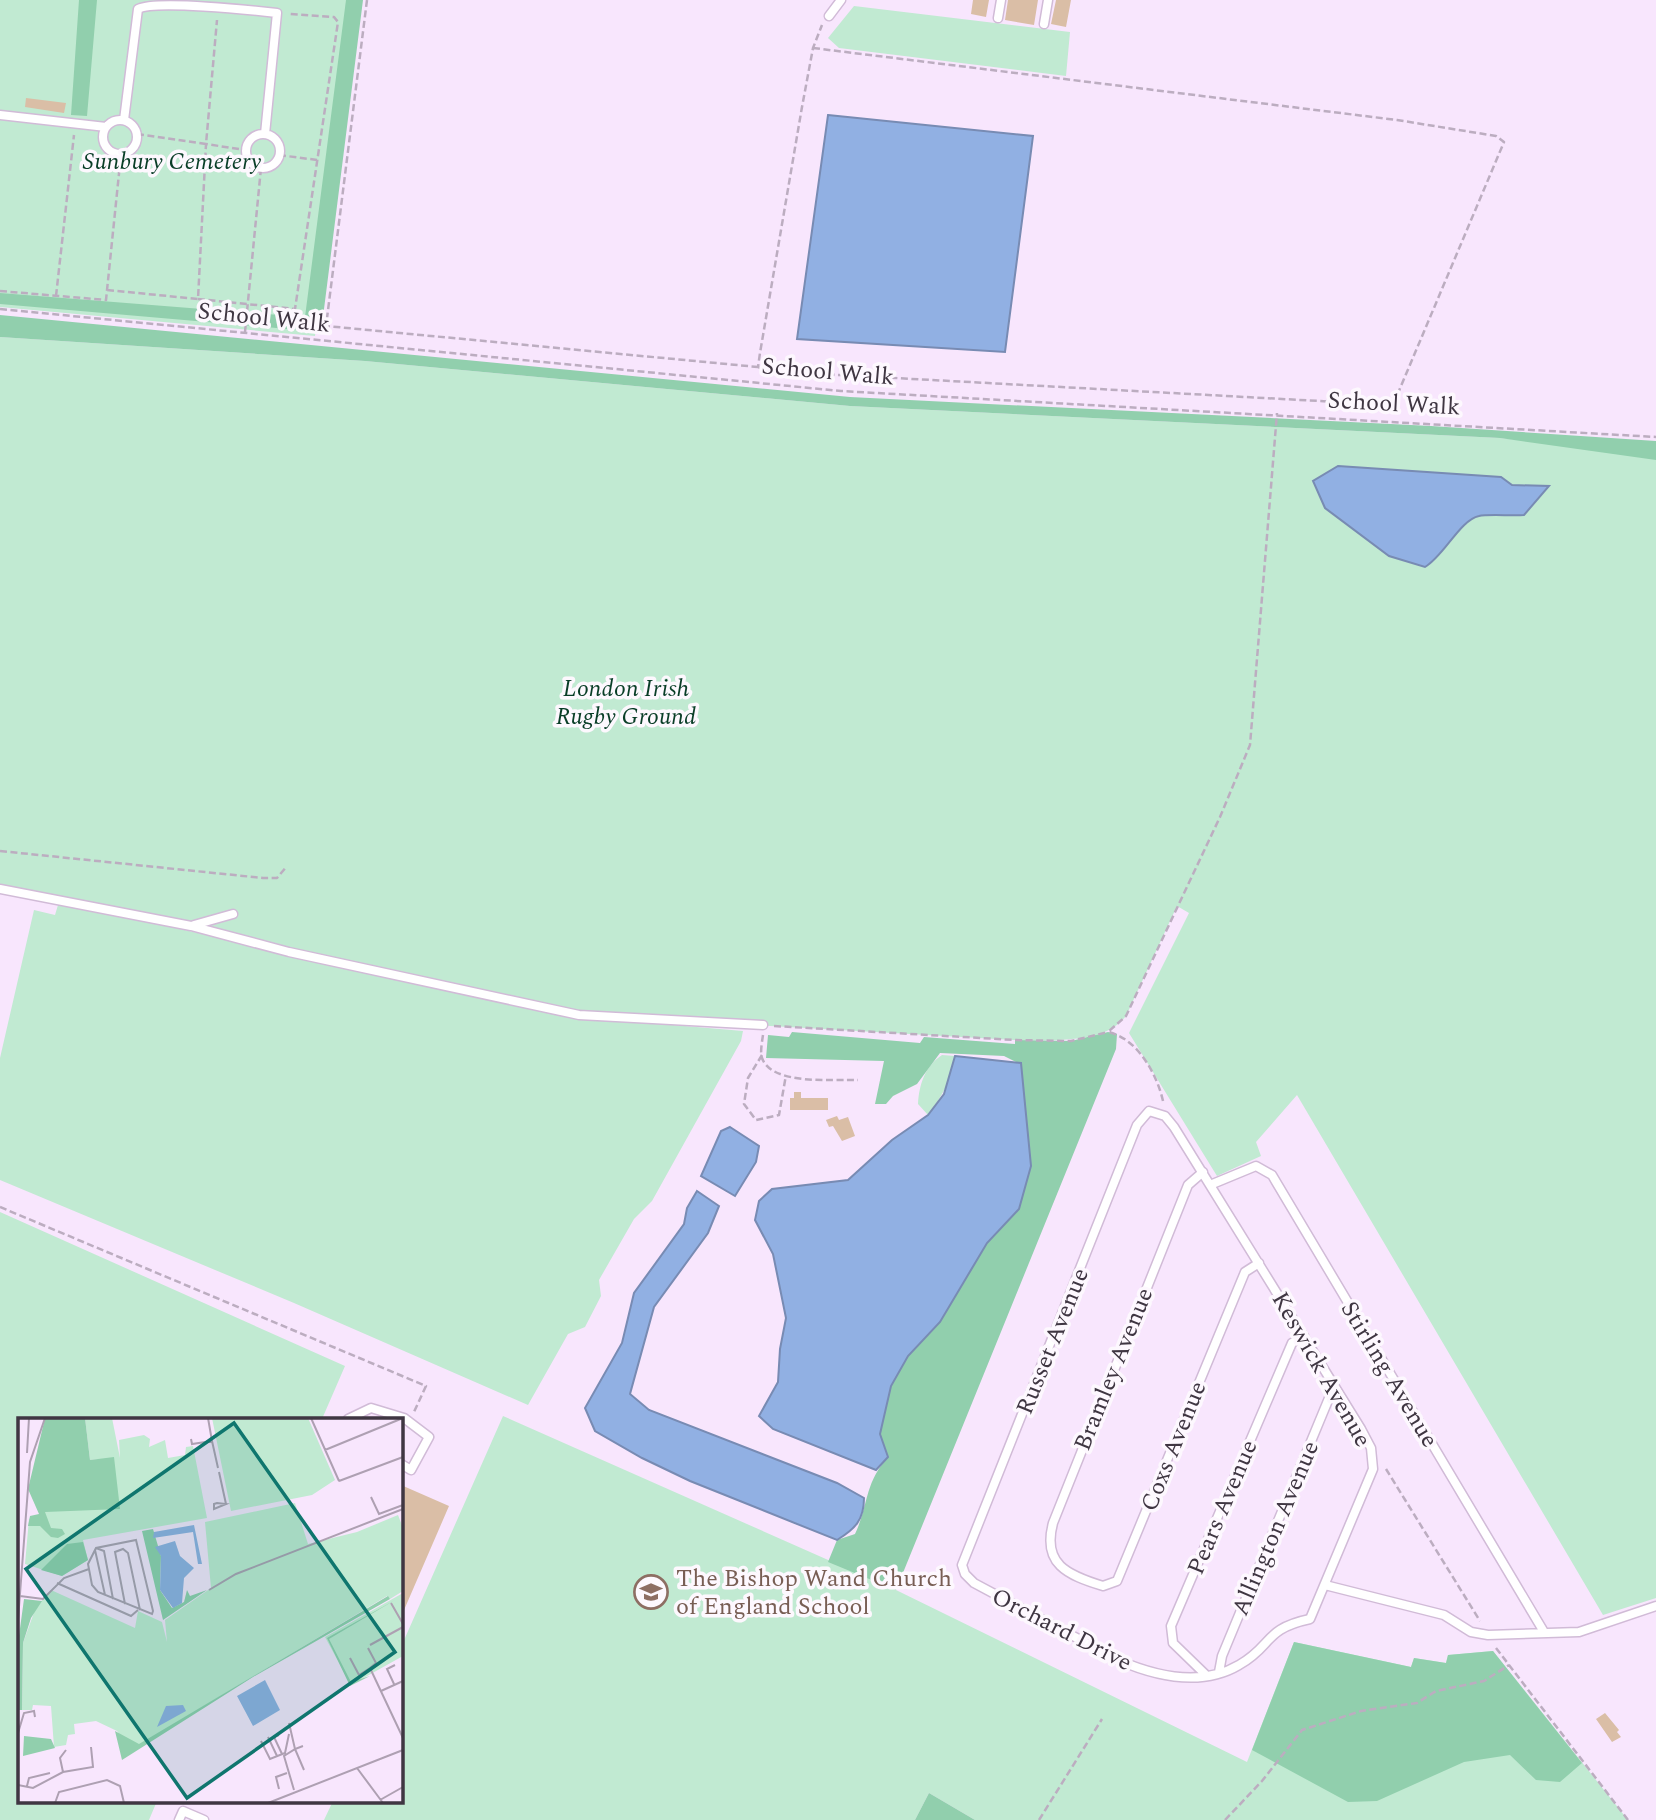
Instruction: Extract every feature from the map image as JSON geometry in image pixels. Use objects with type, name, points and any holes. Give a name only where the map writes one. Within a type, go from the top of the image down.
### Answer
[{"type":"lane","points":[[829,16],[841,0]]},
{"type":"lane","points":[[998,18],[1001,0]]},
{"type":"lane","points":[[1044,24],[1048,0]]},
{"type":"lane","points":[[124,120],[138,9],[150,1],[190,1],[277,13],[265,134]]},
{"type":"lane","points":[[0,115],[106,127],[114,121],[124,120],[133,125],[137,134],[131,150],[121,154],[111,151],[104,142],[106,127]]},
{"type":"lane","points":[[265,134],[279,144],[279,155],[270,166],[261,168],[252,164],[245,150],[249,140],[265,134]]},
{"type":"lane","points":[[0,889],[191,926],[289,951],[579,1015],[763,1026]]},
{"type":"lane","points":[[191,926],[233,914]]},
{"type":"lane","name":"Keswick Avenue","points":[[1149,1111],[1165,1115],[1174,1126],[1371,1448],[1373,1469],[1310,1619],[1279,1628],[1238,1666],[1206,1675]]},
{"type":"lane","name":"Russet Avenue","points":[[965,1574],[962,1566],[965,1555],[1054,1341],[1137,1125],[1149,1111]]},
{"type":"lane","name":"Stirling Avenue","points":[[1210,1185],[1256,1166],[1272,1175],[1544,1632]]},
{"type":"lane","name":"Bramley Avenue","points":[[1064,1568],[1050,1555],[1048,1547],[1053,1523],[1188,1185],[1203,1172]]},
{"type":"lane","name":"Coxs Avenue","points":[[1064,1568],[1103,1586],[1117,1581],[1245,1272],[1258,1263]]},
{"type":"lane","name":"Pears Avenue","points":[[1206,1675],[1173,1643],[1171,1626],[1292,1343],[1304,1336]]},
{"type":"lane","name":"Allington Avenue","points":[[1219,1672],[1222,1656],[1334,1386]]},
{"type":"lane","points":[[350,1418],[371,1408],[398,1418]]},
{"type":"lane","points":[[402,1419],[429,1437],[411,1470],[402,1465]]},
{"type":"lane","name":"Orchard Drive","points":[[965,1574],[974,1583],[1140,1670],[1184,1677],[1206,1675]]},
{"type":"lane","points":[[1325,1585],[1444,1615],[1471,1632],[1488,1635],[1579,1632],[1656,1606]]},
{"type":"lane","points":[[179,1820],[188,1802]]},
{"type":"lane","points":[[183,1811],[204,1820]]},
{"type":"path","points":[[367,0],[326,326],[758,367],[766,371],[993,386],[1393,405],[1504,142],[1496,136],[1397,120],[813,48]]},
{"type":"path","points":[[198,299],[206,144],[218,6]]},
{"type":"path","points":[[107,290],[295,309],[338,22],[334,17],[277,13]]},
{"type":"path","points":[[758,367],[813,48],[821,25],[829,16]]},
{"type":"path","points":[[56,296],[75,123]]},
{"type":"path","points":[[137,134],[245,150]]},
{"type":"path","points":[[0,291],[106,300],[121,154]]},
{"type":"path","points":[[279,155],[317,160]]},
{"type":"path","points":[[245,332],[261,168]]},
{"type":"path","name":"School Walk","points":[[0,309],[841,391],[1277,413],[1656,437]]},
{"type":"path","points":[[786,1076],[779,1115],[756,1120],[744,1104],[748,1078],[762,1055],[763,1026],[1071,1041],[1118,1027],[1126,1016],[1220,817],[1250,746],[1277,413]]},
{"type":"path","points":[[0,851],[263,878],[277,878],[287,866]]},
{"type":"path","points":[[1108,1032],[1118,1034],[1139,1052],[1159,1085],[1165,1109],[1174,1126]]},
{"type":"path","points":[[762,1055],[769,1068],[793,1079],[858,1080]]},
{"type":"path","points":[[0,1207],[426,1386],[409,1422]]},
{"type":"path","points":[[1225,1820],[1262,1781],[1302,1730],[1361,1711],[1417,1703],[1436,1691],[1484,1681],[1509,1665]]},
{"type":"path","points":[[1039,1820],[1102,1719]]},
{"type":"green space","name":"Sunbury Cemetery","points":[[0,0],[353,0],[315,336],[0,307]]},
{"type":"green space","points":[[79,0],[97,0],[87,116],[71,115]]},
{"type":"green space","points":[[346,0],[363,0],[323,317],[310,331],[0,304],[0,293],[305,317]]},
{"type":"green space","points":[[854,6],[1070,32],[1066,76],[839,48],[828,38]]},
{"type":"green space","points":[[0,315],[850,397],[1431,426],[1656,441],[1656,460],[1500,438],[850,406],[365,361],[0,337]]},
{"type":"green space","name":"London Irish Rugby Ground","points":[[0,337],[365,361],[850,406],[1500,438],[1656,453],[1656,1598],[1603,1615],[1297,1095],[1256,1142],[1261,1156],[1217,1176],[1129,1033],[1189,913],[1177,906],[1126,1016],[1116,1026],[1090,1037],[1014,1040],[579,1015],[191,926],[0,889]]},
{"type":"green space","points":[[58,905],[97,910],[557,1015],[743,1031],[741,1041],[652,1201],[634,1219],[599,1280],[601,1296],[585,1327],[568,1334],[528,1405],[294,1303],[0,1180],[0,1058],[34,910],[55,915]]},
{"type":"green space","points":[[792,1032],[920,1043],[924,1037],[1015,1044],[1015,1040],[1071,1041],[1108,1032],[1117,1034],[1116,1049],[896,1590],[828,1562],[837,1540],[855,1534],[871,1485],[888,1457],[880,1434],[891,1386],[908,1356],[940,1322],[987,1243],[1019,1209],[1018,1063],[1004,1056],[940,1053],[917,1084],[893,1096],[886,1104],[875,1104],[884,1061],[766,1058],[768,1035],[789,1037]]},
{"type":"green space","points":[[942,1055],[955,1056],[954,1065],[946,1087],[928,1115],[918,1104],[920,1090],[927,1070]]},
{"type":"green space","points":[[0,1212],[345,1366],[322,1418],[18,1418],[18,1802],[157,1802],[149,1820],[0,1820]]},
{"type":"green space","points":[[503,1416],[896,1590],[1247,1762],[1294,1642],[1411,1667],[1414,1658],[1446,1663],[1448,1655],[1493,1651],[1628,1820],[975,1820],[929,1793],[915,1820],[324,1820],[333,1802],[402,1802],[402,1645]]},
{"type":"green space","points":[[1294,1642],[1411,1667],[1414,1658],[1446,1663],[1448,1655],[1493,1651],[1582,1763],[1560,1782],[1536,1780],[1510,1755],[1464,1762],[1377,1801],[1348,1802],[1252,1750]]},
{"type":"green space","points":[[929,1793],[975,1820],[915,1820]]},
{"type":"water","points":[[828,115],[1033,136],[1005,352],[797,339]]},
{"type":"water","points":[[1338,466],[1501,477],[1512,485],[1549,486],[1524,515],[1483,515],[1472,519],[1425,567],[1389,556],[1325,508],[1313,481]]},
{"type":"water","points":[[955,1056],[1021,1063],[1031,1166],[1019,1209],[987,1243],[940,1322],[908,1356],[891,1386],[880,1434],[888,1457],[876,1470],[773,1429],[759,1416],[778,1382],[780,1349],[786,1318],[773,1254],[755,1220],[759,1201],[772,1189],[848,1180],[892,1140],[928,1115],[944,1094]]},
{"type":"water","points":[[730,1127],[759,1146],[756,1162],[735,1196],[701,1176],[721,1131]]},
{"type":"water","points":[[697,1191],[719,1206],[708,1233],[654,1307],[630,1394],[649,1410],[837,1483],[864,1498],[857,1523],[837,1540],[690,1481],[642,1458],[595,1431],[585,1408],[622,1343],[634,1293],[684,1224],[687,1208]]},
{"type":"building","points":[[973,0],[989,0],[986,17],[971,14]]},
{"type":"building","points":[[1008,0],[1038,0],[1034,25],[1005,20]]},
{"type":"building","points":[[1056,0],[1071,0],[1066,27],[1051,24]]},
{"type":"building","points":[[26,98],[66,103],[64,113],[25,107]]},
{"type":"building","points":[[794,1092],[801,1092],[801,1098],[828,1098],[828,1110],[790,1110],[790,1098],[794,1098]]},
{"type":"building","points":[[837,1116],[839,1120],[848,1117],[855,1136],[842,1141],[833,1126],[829,1127],[826,1120]]},
{"type":"building","points":[[402,1485],[449,1506],[402,1615]]},
{"type":"building","points":[[1605,1713],[1619,1730],[1617,1732],[1621,1737],[1612,1742],[1596,1719]]},
{"type":"place","name":"The Bishop Wand Church of England School","points":[[651,1592]]}]
